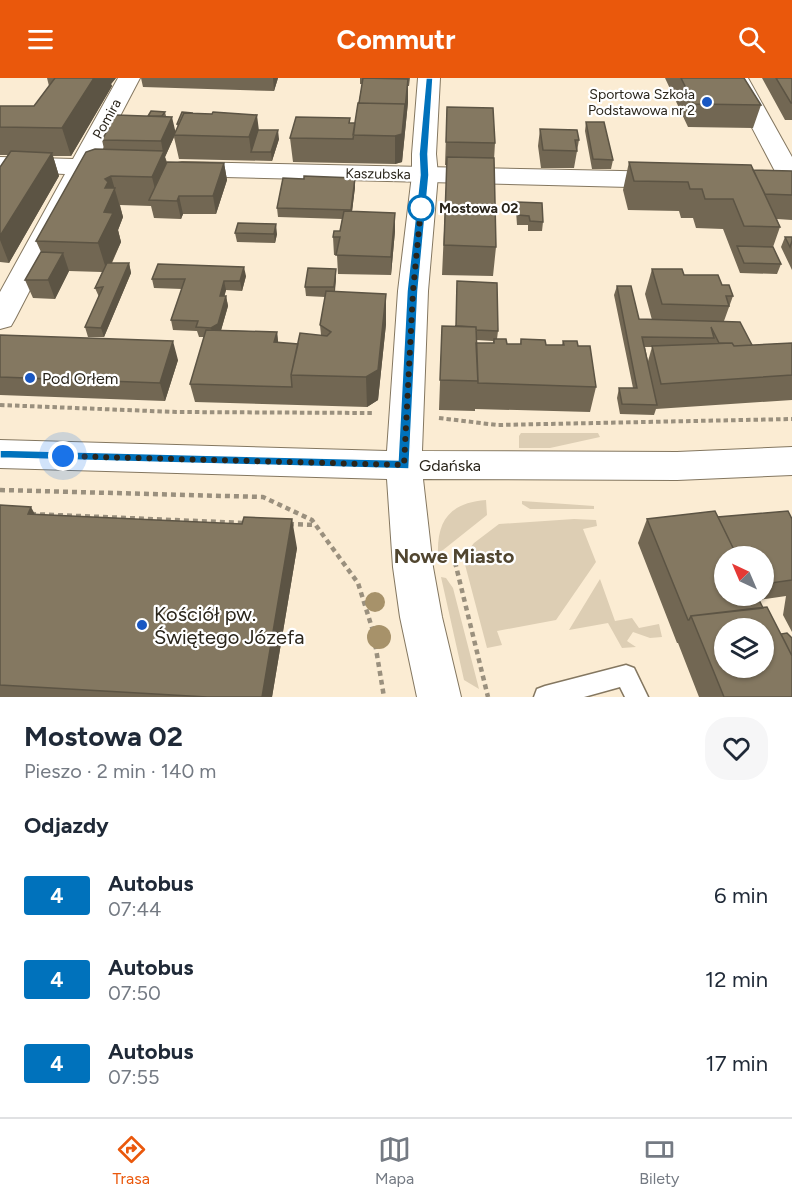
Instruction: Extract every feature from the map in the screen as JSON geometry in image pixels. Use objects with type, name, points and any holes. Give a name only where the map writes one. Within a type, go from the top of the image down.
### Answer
[{"type":"street","name":"Pomira","points":[[0,319],[129,78]]},
{"type":"street","points":[[429,78],[424,154],[425,175],[413,291],[404,465],[413,567],[421,617],[439,697]]},
{"type":"street","points":[[737,78],[784,181]]},
{"type":"street","name":"Kaszubska","points":[[0,164],[697,180]]},
{"type":"street","name":"Gdańska","points":[[0,454],[404,465],[677,466],[792,461]]},
{"type":"lane","points":[[545,697],[626,675],[637,697]]},
{"type":"path","points":[[0,405],[176,412],[382,413]]},
{"type":"path","points":[[432,417],[497,425],[792,419]]},
{"type":"path","points":[[0,490],[263,497],[312,520],[358,583],[373,631],[384,697]]},
{"type":"path","points":[[24,514],[250,523]]},
{"type":"path","points":[[286,524],[316,525]]},
{"type":"path","points":[[455,562],[488,697]]},
{"type":"shaded area","points":[[521,433],[598,433],[600,437],[550,448],[519,448]]},
{"type":"shaded area","points":[[486,500],[487,515],[438,554],[440,532],[448,515],[463,505]]},
{"type":"shaded area","points":[[522,501],[594,506],[594,509],[530,509],[522,504]]},
{"type":"shaded area","points":[[574,519],[596,520],[597,526],[583,529],[596,562],[556,620],[497,631],[502,645],[487,648],[463,557],[474,543],[499,524]]},
{"type":"shaded area","points":[[441,577],[446,578],[453,588],[479,689],[464,680]]},
{"type":"shaded area","points":[[600,579],[615,621],[632,618],[639,628],[659,624],[662,637],[650,638],[633,632],[627,641],[636,647],[622,648],[608,623],[569,630]]},
{"type":"building","points":[[55,78],[94,78],[62,128],[0,127],[0,106],[34,106]]},
{"type":"building","points":[[363,78],[408,79],[405,109],[405,104],[359,103]]},
{"type":"building","points":[[681,78],[744,78],[761,105],[694,104]]},
{"type":"building","points":[[776,78],[792,78],[792,103],[791,103]]},
{"type":"building","points":[[358,103],[405,104],[402,134],[395,136],[353,135]]},
{"type":"building","points":[[447,107],[493,108],[495,143],[446,142]]},
{"type":"building","points":[[151,111],[165,112],[162,116],[148,116]]},
{"type":"building","points":[[182,112],[193,113],[184,113],[177,124]]},
{"type":"building","points":[[213,112],[257,115],[249,137],[174,135],[184,113],[212,114]]},
{"type":"building","points":[[116,115],[172,117],[161,141],[102,140]]},
{"type":"building","points":[[296,117],[350,118],[349,123],[355,123],[353,139],[290,138]]},
{"type":"building","points":[[586,122],[604,122],[613,160],[593,159]]},
{"type":"building","points":[[540,129],[577,130],[579,140],[575,140],[577,151],[543,150]]},
{"type":"building","points":[[258,130],[278,130],[271,152],[251,152]]},
{"type":"building","points":[[95,149],[164,151],[152,177],[111,176],[105,179],[108,182],[105,188],[115,188],[104,212],[113,213],[98,243],[36,241],[86,152]]},
{"type":"building","points":[[11,151],[52,153],[0,236],[0,167]]},
{"type":"building","points":[[447,157],[494,158],[496,247],[444,245]]},
{"type":"building","points":[[167,162],[224,163],[213,196],[179,196],[177,201],[149,200]]},
{"type":"building","points":[[629,162],[751,165],[780,227],[744,226],[733,199],[705,199],[702,189],[690,189],[688,182],[634,181]]},
{"type":"building","points":[[753,170],[792,171],[792,195],[765,194]]},
{"type":"building","points":[[304,176],[355,178],[351,210],[277,208],[283,178],[304,179]]},
{"type":"building","points":[[517,202],[542,203],[543,222],[530,221],[529,216],[518,215]]},
{"type":"building","points":[[344,211],[395,213],[391,257],[336,255],[340,237],[333,237],[334,231],[340,231]]},
{"type":"building","points":[[238,223],[276,224],[274,234],[235,233]]},
{"type":"building","points":[[785,237],[792,237],[790,247]]},
{"type":"building","points":[[737,246],[773,247],[781,264],[744,263]]},
{"type":"building","points":[[41,252],[63,253],[48,280],[25,280]]},
{"type":"building","points":[[107,263],[129,263],[101,328],[85,327],[103,287],[95,288]]},
{"type":"building","points":[[158,264],[244,267],[240,281],[224,281],[220,296],[226,296],[218,324],[211,328],[196,327],[198,321],[171,320],[185,279],[152,279]]},
{"type":"building","points":[[308,268],[336,269],[334,287],[305,287]]},
{"type":"building","points":[[652,269],[682,269],[684,275],[718,275],[722,285],[729,285],[733,296],[726,296],[729,306],[662,304]]},
{"type":"building","points":[[457,281],[497,283],[498,331],[456,326]]},
{"type":"building","points":[[617,286],[631,286],[639,319],[740,322],[752,345],[734,346],[732,343],[719,343],[711,327],[714,338],[642,337],[657,405],[622,404],[619,388],[637,388]]},
{"type":"building","points":[[326,291],[386,294],[378,370],[366,377],[291,375],[300,333],[327,336],[331,332],[320,325]]},
{"type":"building","points":[[442,326],[476,327],[478,381],[440,380]]},
{"type":"building","points":[[206,330],[277,332],[274,342],[298,344],[291,375],[292,387],[190,384]]},
{"type":"building","points":[[0,335],[173,341],[160,383],[0,377]]},
{"type":"building","points":[[494,339],[506,339],[507,344],[521,344],[521,339],[545,340],[546,345],[564,345],[563,341],[577,341],[578,346],[590,346],[596,387],[478,383],[476,343],[494,343]]},
{"type":"building","points":[[732,343],[734,346],[792,343],[792,375],[661,384],[652,346]]},
{"type":"building","name":"Kościół pw. Świętego Józefa","points":[[0,505],[31,507],[28,514],[242,524],[244,517],[292,519],[262,697],[207,697],[0,685]]},
{"type":"building","points":[[715,511],[732,546],[714,546],[714,606],[762,606],[763,608],[691,616],[688,620],[647,519]]},
{"type":"building","points":[[788,511],[792,519],[792,580],[774,583],[774,546],[732,546],[718,517]]},
{"type":"building","points":[[767,607],[773,618],[714,618],[714,672],[691,616]]},
{"type":"building","points":[[774,621],[792,656],[792,697],[724,697],[716,678],[774,678]]},
{"type":"building","points":[[787,633],[792,638],[792,656],[781,634]]},
{"type":"bus line","name":"4","points":[[0,454],[404,465],[413,291],[425,175],[424,154],[430,78]]},
{"type":"place","name":"Sportowa Szkoła Podstawowa nr 2","points":[[707,102]]},
{"type":"place","name":"Mostowa 02","points":[[421,208]]},
{"type":"place","name":"Pod Orłem","points":[[30,378]]},
{"type":"place","name":"Kościół pw. Świętego Józefa","points":[[142,625]]},
{"type":"district","name":"Nowe Miasto","points":[[454,556]]},
{"type":"route","points":[[63,456],[404,465],[413,291],[421,208]]}]
